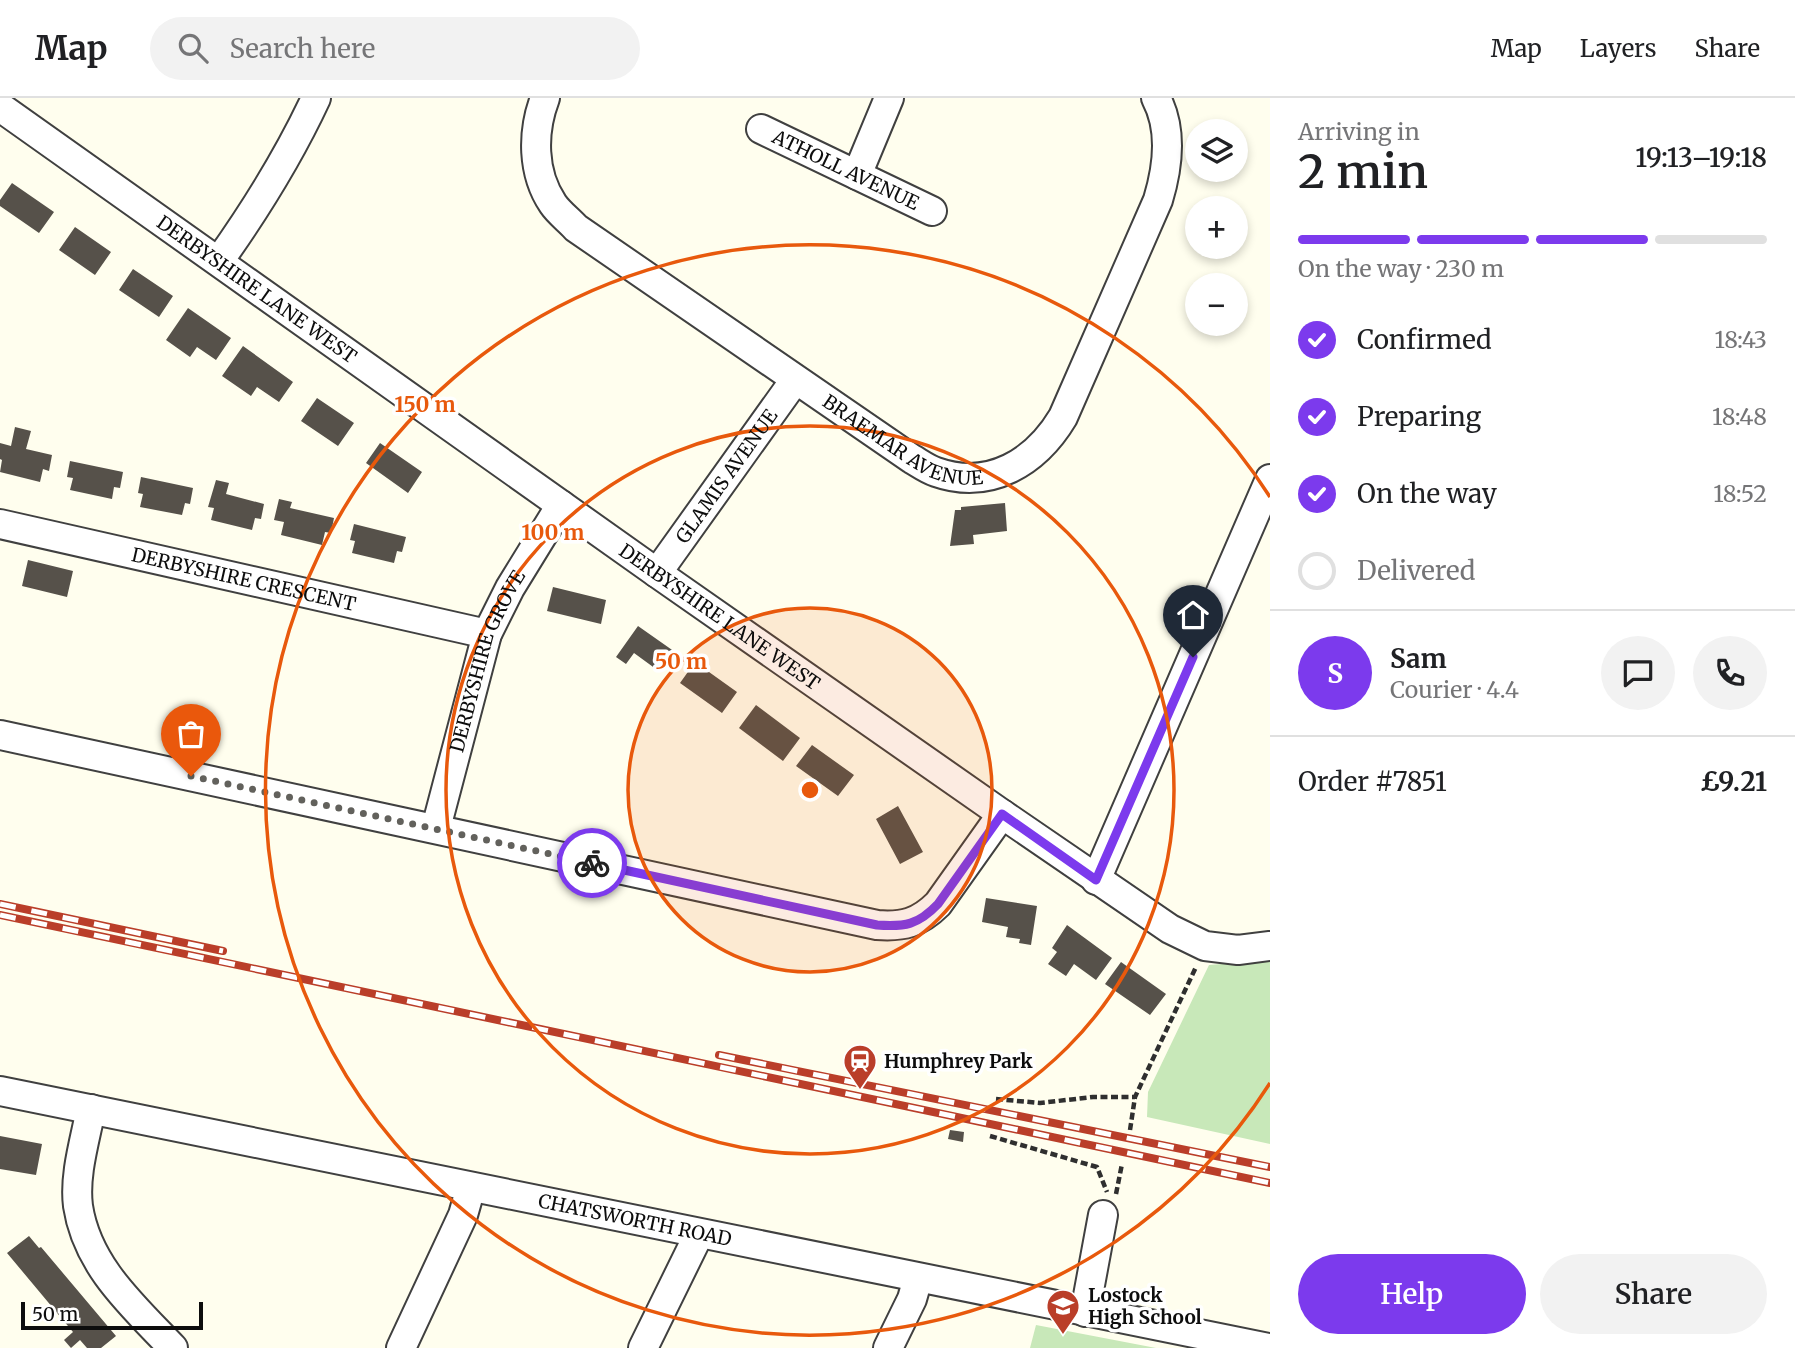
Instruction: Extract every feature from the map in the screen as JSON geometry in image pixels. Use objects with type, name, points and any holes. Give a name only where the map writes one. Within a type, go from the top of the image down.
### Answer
[{"type":"street","points":[[219,261],[269,188],[296,141],[316,98]]},
{"type":"street","name":"BRAEMAR AVENUE","points":[[545,98],[535,139],[539,173],[553,204],[576,228],[912,459],[935,472],[958,477],[980,477],[1002,472],[1022,463],[1039,450],[1063,417],[1157,200],[1166,170],[1167,139],[1164,119],[1156,98]]},
{"type":"street","points":[[857,175],[889,98]]},
{"type":"street","name":"DERBYSHIRE LANE WEST","points":[[0,107],[657,573],[1170,929],[1205,946],[1238,950],[1270,946]]},
{"type":"street","name":"ATHOLL AVENUE","points":[[761,128],[932,211]]},
{"type":"street","name":"GLAMIS AVENUE","points":[[657,573],[795,380]]},
{"type":"street","points":[[1096,880],[1270,479]]},
{"type":"street","name":"DERBYSHIRE GROVE","points":[[436,828],[487,634],[510,588],[561,505]]},
{"type":"street","name":"DERBYSHIRE CRESCENT","points":[[0,524],[487,634]]},
{"type":"street","points":[[0,735],[895,927],[912,924],[926,916],[938,904],[1002,814]]},
{"type":"street","name":"CHATSWORTH ROAD","points":[[0,1091],[1268,1348]]},
{"type":"street","points":[[91,1109],[79,1181],[78,1204],[86,1238],[109,1280],[173,1348]]},
{"type":"street","points":[[401,1348],[463,1214],[471,1187]]},
{"type":"street","points":[[1085,1311],[1103,1215]]},
{"type":"street","points":[[643,1348],[699,1234]]},
{"type":"street","points":[[888,1348],[912,1299],[918,1278]]},
{"type":"path","points":[[1130,1130],[1135,1097],[1205,946]]},
{"type":"path","points":[[996,1099],[1040,1103],[1093,1097],[1135,1097]]},
{"type":"path","points":[[990,1136],[1097,1167],[1105,1189],[1114,1200],[1122,1164]]},
{"type":"green space","points":[[1270,960],[1270,1144],[1147,1117],[1148,1092],[1209,965]]},
{"type":"green space","name":"Lostock High School","points":[[1036,1325],[1156,1348],[1030,1348]]},
{"type":"building","points":[[12,183],[54,212],[39,233],[0,206],[0,200]]},
{"type":"building","points":[[75,227],[111,252],[95,275],[59,250]]},
{"type":"building","points":[[133,269],[173,296],[159,317],[119,290]]},
{"type":"building","points":[[188,308],[231,338],[216,360],[197,347],[190,357],[166,340]]},
{"type":"building","points":[[243,346],[293,382],[279,402],[257,387],[251,396],[222,376]]},
{"type":"building","points":[[317,398],[354,423],[338,446],[301,421]]},
{"type":"building","points":[[15,427],[31,431],[26,449],[52,455],[49,471],[43,469],[40,482],[0,472],[0,443],[11,446]]},
{"type":"building","points":[[380,443],[422,472],[408,493],[366,463]]},
{"type":"building","points":[[70,461],[123,472],[120,488],[114,487],[112,499],[70,490],[73,478],[67,477]]},
{"type":"building","points":[[141,477],[193,488],[190,504],[185,503],[182,515],[140,507],[143,494],[138,493]]},
{"type":"building","points":[[216,480],[229,483],[226,494],[264,504],[261,519],[255,518],[252,530],[211,520],[214,508],[208,507]]},
{"type":"building","points":[[279,499],[292,502],[290,508],[334,518],[331,533],[325,532],[322,545],[281,535],[284,522],[274,520]]},
{"type":"building","points":[[1005,503],[1007,531],[973,535],[974,544],[950,546],[955,510],[961,510],[961,507]]},
{"type":"building","points":[[354,524],[406,537],[402,552],[397,551],[394,563],[352,553],[355,541],[350,540]]},
{"type":"building","points":[[28,560],[73,571],[67,597],[22,586]]},
{"type":"building","points":[[553,587],[606,600],[601,624],[547,611]]},
{"type":"building","points":[[638,626],[675,652],[660,672],[634,653],[626,664],[616,657]]},
{"type":"building","points":[[695,662],[737,692],[722,713],[680,683]]},
{"type":"building","points":[[756,705],[800,738],[783,761],[739,728]]},
{"type":"building","points":[[812,745],[854,775],[838,796],[796,766]]},
{"type":"building","points":[[898,806],[923,852],[900,864],[876,819]]},
{"type":"building","points":[[986,898],[1037,906],[1031,945],[1019,943],[1020,939],[1006,937],[1008,927],[982,922]]},
{"type":"building","points":[[1067,925],[1112,958],[1096,980],[1074,964],[1066,976],[1048,964],[1057,952],[1052,948]]},
{"type":"building","points":[[1121,962],[1166,994],[1150,1015],[1105,984]]},
{"type":"building","points":[[950,1130],[964,1132],[963,1142],[948,1139]]},
{"type":"building","points":[[0,1136],[42,1144],[36,1175],[0,1169]]},
{"type":"building","points":[[29,1236],[116,1336],[101,1348],[87,1348],[80,1340],[71,1348],[64,1340],[73,1332],[7,1253]]},
{"type":"railway","points":[[0,904],[223,951]]},
{"type":"railway","points":[[0,915],[1270,1183]]},
{"type":"railway","points":[[719,1055],[1270,1167]]},
{"type":"way so far","points":[[191,776],[592,863]]},
{"type":"place","name":"Humphrey Park","points":[[860,1091]]},
{"type":"place","name":"Lostock High School","points":[[1063,1336]]},
{"type":"route","points":[[592,863],[895,927],[912,924],[926,916],[938,904],[1002,814],[1096,880],[1193,657]]}]
